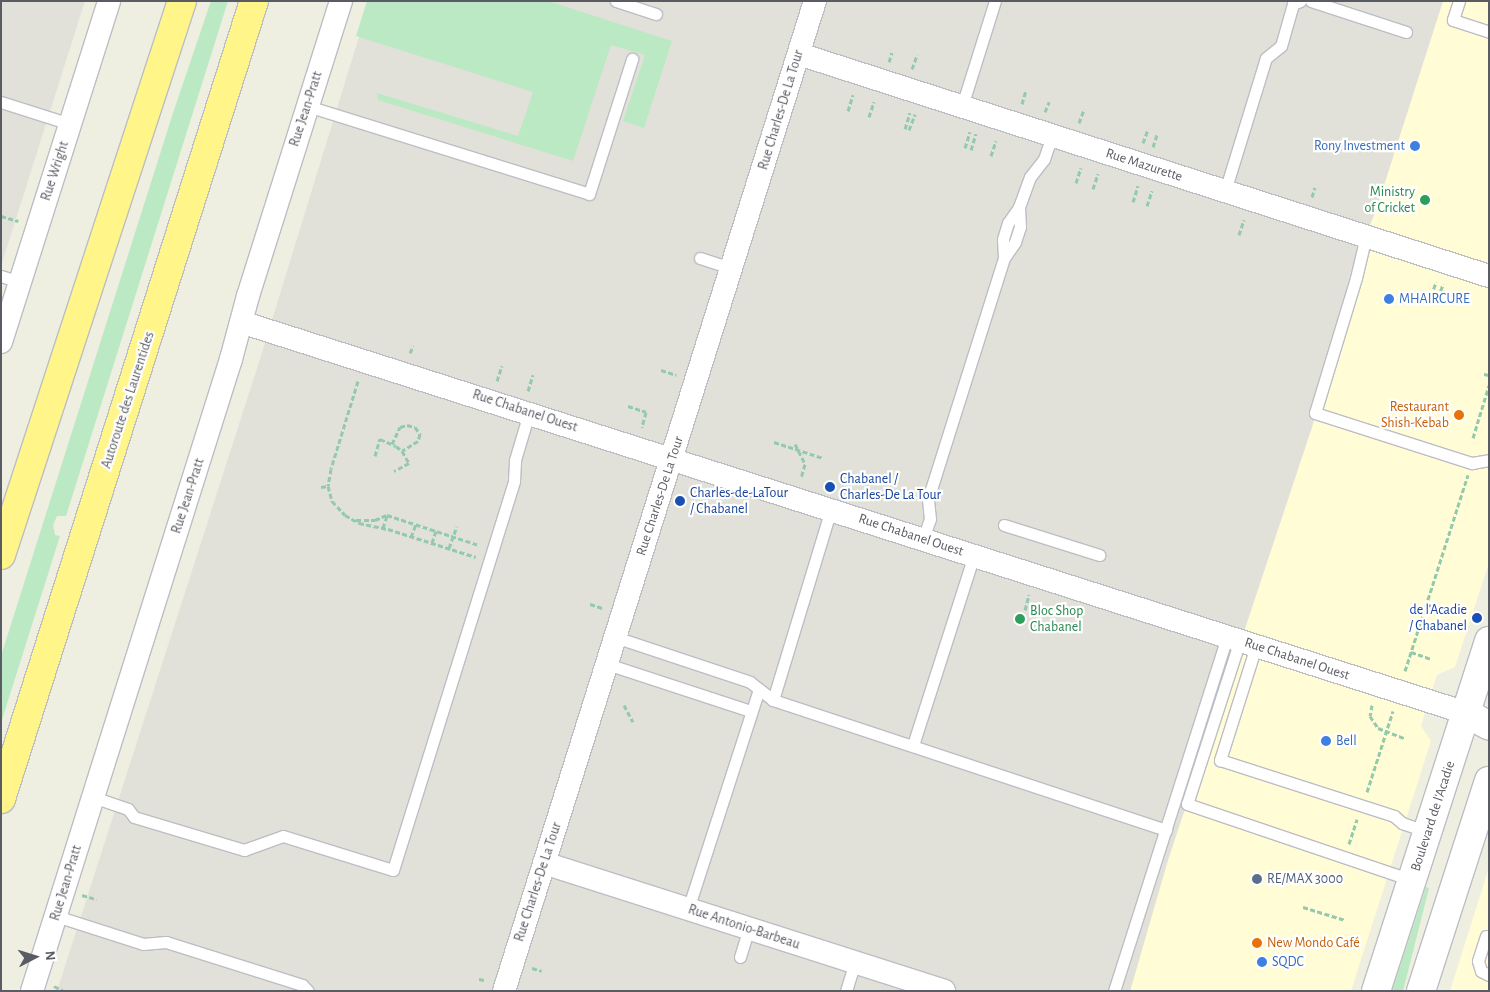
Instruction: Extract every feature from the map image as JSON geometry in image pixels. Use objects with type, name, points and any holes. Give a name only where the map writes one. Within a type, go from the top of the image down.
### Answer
[{"type":"highway","points":[[2,554],[182,1]]},
{"type":"highway","name":"Autoroute des Laurentides","points":[[1,799],[254,1]]},
{"type":"main road","name":"Boulevard de l'Acadie","points":[[1376,991],[1428,832],[1481,718],[1489,641]]},
{"type":"main road","points":[[1421,991],[1489,782]]},
{"type":"street","name":"Rue Wright","points":[[1,342],[11,279],[70,124],[109,1]]},
{"type":"street","name":"Rue Jean-Pratt","points":[[43,988],[56,916],[341,1]]},
{"type":"street","name":"Rue Charles-De La Tour","points":[[494,986],[544,863],[815,1]]},
{"type":"street","name":"Rue Mazurette","points":[[798,54],[1489,276]]},
{"type":"street","name":"Rue Chabanel Ouest","points":[[241,322],[528,402],[672,458],[1481,718]]},
{"type":"street","name":"Rue Antonio-Barbeau","points":[[544,863],[944,991]]},
{"type":"lane","points":[[616,1],[656,14]]},
{"type":"lane","points":[[962,106],[995,1]]},
{"type":"lane","points":[[1225,191],[1266,58],[1281,46],[1293,4],[1300,1]]},
{"type":"lane","points":[[1311,1],[1406,32]]},
{"type":"lane","points":[[1459,1],[1453,20],[1489,32]]},
{"type":"lane","points":[[307,106],[589,194],[632,59]]},
{"type":"lane","points":[[1,102],[70,124]]},
{"type":"lane","points":[[923,539],[930,519],[928,499],[1004,258],[1015,242],[1020,227],[1019,207],[1027,183],[1044,160],[1052,136]]},
{"type":"lane","points":[[1366,236],[1356,278],[1315,413],[1472,463],[1489,460]]},
{"type":"lane","points":[[700,258],[731,268]]},
{"type":"lane","points":[[93,797],[128,809],[134,817],[244,850],[283,836],[393,870],[514,481],[515,460],[528,402]]},
{"type":"lane","points":[[773,700],[832,510]]},
{"type":"lane","points":[[1004,525],[1100,555]]},
{"type":"lane","points":[[913,745],[974,555]]},
{"type":"lane","points":[[615,637],[750,682],[773,700],[1166,830]]},
{"type":"lane","points":[[1114,991],[1175,800],[1241,641]]},
{"type":"lane","points":[[1188,804],[1241,641]]},
{"type":"lane","points":[[1241,641],[1220,760],[1394,816],[1402,823],[1428,832]]},
{"type":"lane","points":[[607,664],[751,711]]},
{"type":"lane","points":[[688,909],[759,689]]},
{"type":"lane","points":[[1175,800],[1412,880]]},
{"type":"lane","points":[[56,916],[143,944],[166,942],[302,985],[308,991]]},
{"type":"lane","points":[[740,957],[750,928]]},
{"type":"lane","points":[[1486,936],[1478,961],[1481,971],[1489,975]]},
{"type":"lane","points":[[846,991],[855,962]]},
{"type":"path","points":[[889,62],[892,52]]},
{"type":"path","points":[[912,69],[917,55]]},
{"type":"path","points":[[1022,104],[1026,90]]},
{"type":"path","points":[[848,111],[853,95]]},
{"type":"path","points":[[869,117],[874,102]]},
{"type":"path","points":[[1045,112],[1049,102]]},
{"type":"path","points":[[1079,123],[1084,109]]},
{"type":"path","points":[[905,129],[910,113]]},
{"type":"path","points":[[909,130],[915,114]]},
{"type":"path","points":[[1143,143],[1148,128]]},
{"type":"path","points":[[965,148],[970,132]]},
{"type":"path","points":[[971,150],[976,134]]},
{"type":"path","points":[[1153,147],[1157,136]]},
{"type":"path","points":[[991,156],[996,141]]},
{"type":"path","points":[[1076,183],[1081,168]]},
{"type":"path","points":[[1094,189],[1098,174]]},
{"type":"path","points":[[1133,202],[1138,186]]},
{"type":"path","points":[[1312,197],[1315,187]]},
{"type":"path","points":[[1147,206],[1152,191]]},
{"type":"path","points":[[1,216],[23,222]]},
{"type":"path","points":[[1239,235],[1244,220]]},
{"type":"path","points":[[1431,296],[1436,282]]},
{"type":"path","points":[[1438,298],[1443,284]]},
{"type":"path","points":[[410,353],[412,346]]},
{"type":"path","points":[[496,381],[502,366]]},
{"type":"path","points":[[661,370],[676,375]]},
{"type":"path","points":[[528,402],[532,376]]},
{"type":"path","points":[[358,381],[331,470],[328,486],[332,501],[353,519],[478,558]]},
{"type":"path","points":[[1472,438],[1489,386]]},
{"type":"path","points":[[628,406],[646,412],[642,427]]},
{"type":"path","points":[[392,444],[400,427],[407,425],[415,427],[420,434],[418,441],[402,452]]},
{"type":"path","points":[[375,456],[380,439],[392,444],[402,452],[409,463],[394,471]]},
{"type":"path","points":[[774,442],[823,458]]},
{"type":"path","points":[[795,444],[806,464],[801,478]]},
{"type":"path","points":[[1405,671],[1468,474]]},
{"type":"path","points":[[321,487],[328,486]]},
{"type":"path","points":[[353,519],[375,520],[388,515],[482,546]]},
{"type":"path","points":[[383,528],[388,515]]},
{"type":"path","points":[[411,536],[416,524]]},
{"type":"path","points":[[449,548],[456,526]]},
{"type":"path","points":[[432,543],[436,531]]},
{"type":"path","points":[[1024,610],[1029,596]]},
{"type":"path","points":[[590,604],[602,608]]},
{"type":"path","points":[[1411,652],[1431,659]]},
{"type":"path","points":[[624,705],[634,722]]},
{"type":"path","points":[[1372,705],[1371,718],[1378,728],[1404,738]]},
{"type":"path","points":[[1364,799],[1393,712]]},
{"type":"path","points":[[1353,834],[1359,814]]},
{"type":"path","points":[[82,895],[96,899]]},
{"type":"path","points":[[1303,907],[1345,920]]},
{"type":"path","points":[[532,968],[542,971]]},
{"type":"path","points":[[478,978],[494,986]]},
{"type":"path","points":[[43,988],[64,991]]},
{"type":"shaded area","points":[[1,1],[85,1],[1,266]]},
{"type":"shaded area","points":[[370,1],[1443,1],[1376,210],[1351,271],[1326,378],[1312,427],[1168,860],[1130,991],[57,991],[260,359]]},
{"type":"shaded area","points":[[1443,1],[1489,1],[1489,563],[1455,667],[1437,675],[1421,726],[1431,741],[1351,991],[1130,991],[1168,860],[1312,427],[1326,378],[1351,271],[1376,210]]},
{"type":"shaded area","points":[[1489,867],[1489,991],[1450,991]]},
{"type":"green space","points":[[211,1],[228,1],[66,516],[57,516],[53,525],[55,535],[60,536],[1,723],[1,656],[173,113]]},
{"type":"green space","points":[[367,1],[548,1],[672,41],[644,128],[623,121],[645,55],[611,45],[573,161],[378,100],[377,93],[518,136],[533,92],[356,36]]},
{"type":"green space","points":[[1426,887],[1429,888],[1403,991],[1392,991]]},
{"type":"place","name":"Rony Investment","points":[[1415,146]]},
{"type":"place","name":"Ministry of Cricket","points":[[1425,200]]},
{"type":"place","name":"MHAIRCURE","points":[[1389,299]]},
{"type":"place","name":"Restaurant Shish-Kebab","points":[[1459,415]]},
{"type":"place","name":"Chabanel / Charles-De La Tour","points":[[830,487]]},
{"type":"place","name":"Charles-de-LaTour / Chabanel","points":[[680,501]]},
{"type":"place","name":"de l'Acadie / Chabanel","points":[[1477,618]]},
{"type":"place","name":"Bloc Shop Chabanel","points":[[1020,619]]},
{"type":"place","name":"Bell","points":[[1326,741]]},
{"type":"place","name":"RE/MAX 3000","points":[[1257,879]]},
{"type":"place","name":"New Mondo Café","points":[[1257,943]]},
{"type":"place","name":"SQDC","points":[[1262,962]]}]
